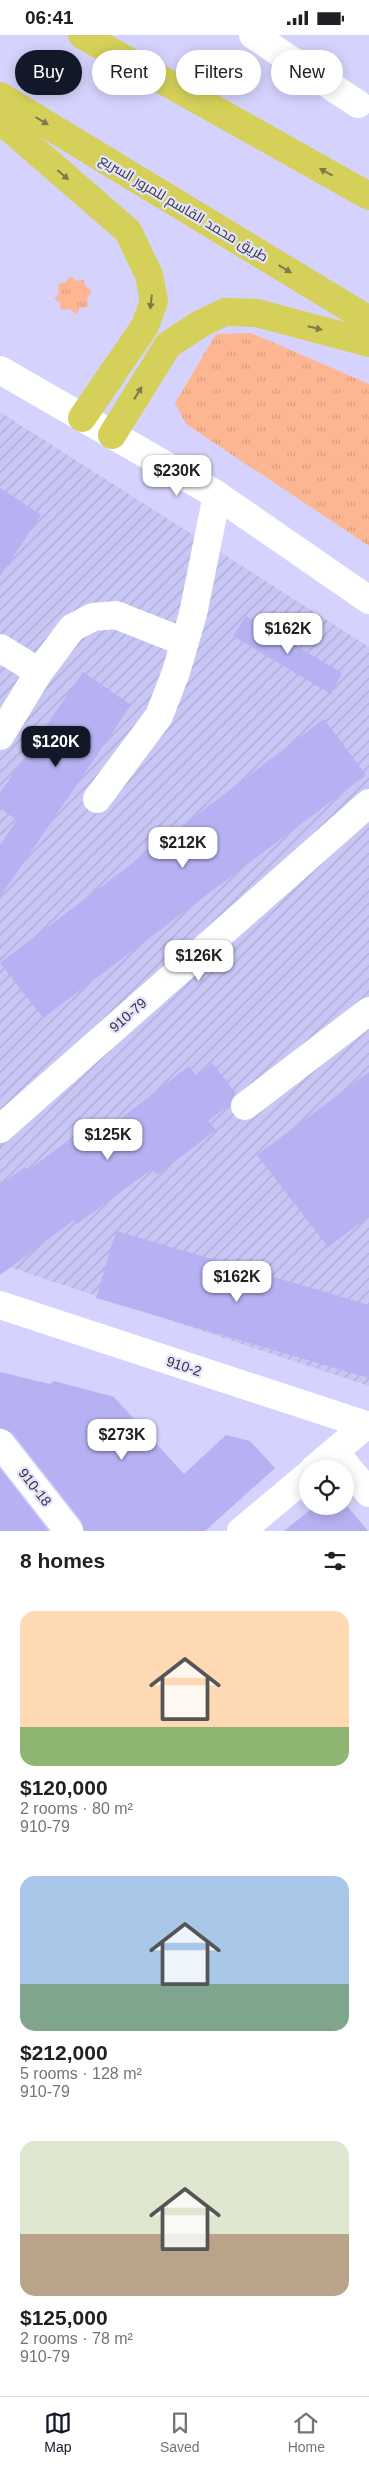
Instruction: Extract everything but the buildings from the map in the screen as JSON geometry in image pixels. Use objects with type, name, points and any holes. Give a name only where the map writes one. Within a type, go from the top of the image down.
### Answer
[{"type":"highway","points":[[82,35],[369,196]]},
{"type":"highway","name":"طريق محمد القاسم للمرور السريع","points":[[0,96],[369,320]]},
{"type":"highway","points":[[0,120],[128,231],[149,275],[154,301],[145,326],[82,418]]},
{"type":"highway","points":[[112,435],[168,345],[200,323],[226,312],[257,313],[369,343]]},
{"type":"street","points":[[253,35],[358,104]]},
{"type":"street","points":[[0,370],[217,495],[369,600]]},
{"type":"street","points":[[97,799],[159,716],[176,672],[193,613],[217,495]]},
{"type":"street","points":[[0,735],[39,672],[72,628],[93,617],[116,615],[184,642]]},
{"type":"street","points":[[0,648],[39,672]]},
{"type":"street","name":"910-79","points":[[0,1129],[369,803]]},
{"type":"street","points":[[245,1106],[369,1011]]},
{"type":"street","name":"910-2","points":[[0,1305],[368,1425]]},
{"type":"street","points":[[325,1460],[368,1425]]},
{"type":"street","name":"910-18","points":[[0,1443],[69,1531]]},
{"type":"street","points":[[354,1482],[369,1493]]},
{"type":"street","points":[[241,1531],[299,1483]]},
{"type":"shaded area","points":[[0,412],[369,647],[369,1386],[0,1264]]},
{"type":"green space","points":[[70,276],[77,281],[84,280],[85,286],[92,291],[87,299],[88,307],[80,308],[76,314],[69,309],[61,310],[60,302],[54,299],[59,293],[58,284],[66,282]]},
{"type":"green space","points":[[251,333],[369,384],[369,546],[186,424],[175,403],[216,334]]}]
